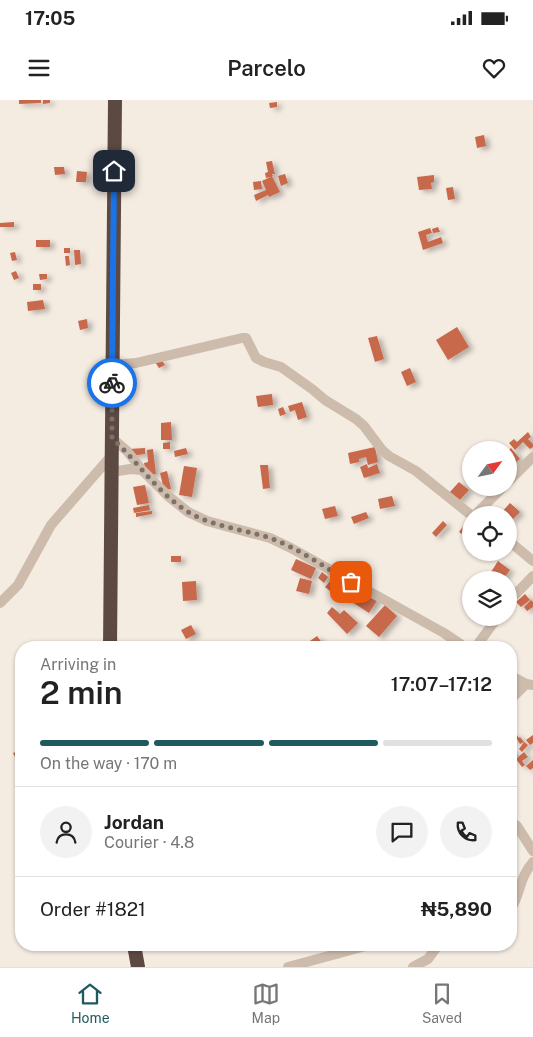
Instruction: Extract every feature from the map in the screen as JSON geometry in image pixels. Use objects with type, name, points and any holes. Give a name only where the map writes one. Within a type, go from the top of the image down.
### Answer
[{"type":"highway","points":[[110,641],[115,100]]},
{"type":"highway","points":[[135,951],[138,967]]},
{"type":"street","points":[[112,365],[136,363],[246,338],[256,358],[281,367],[325,400],[356,419],[389,456],[416,471],[462,508]]},
{"type":"street","points":[[112,438],[168,496],[188,512],[206,521],[270,538],[291,548],[451,641]]},
{"type":"street","points":[[0,603],[18,585],[51,524],[112,455]]},
{"type":"street","points":[[518,472],[533,457]]},
{"type":"street","points":[[112,472],[130,469],[142,470]]},
{"type":"street","points":[[484,506],[494,496]]},
{"type":"street","points":[[517,548],[533,561]]},
{"type":"street","points":[[517,593],[533,576]]},
{"type":"street","points":[[480,641],[491,626]]},
{"type":"street","points":[[517,679],[529,685],[517,694]]},
{"type":"street","points":[[517,826],[533,851]]},
{"type":"street","points":[[517,894],[522,877],[533,862]]},
{"type":"street","points":[[288,967],[347,951]]},
{"type":"street","points":[[413,967],[428,959],[434,951]]},
{"type":"building","points":[[19,100],[41,100],[41,103],[19,104]]},
{"type":"building","points":[[43,100],[50,100],[50,103],[43,104]]},
{"type":"building","points":[[277,102],[277,107],[270,108],[269,103]]},
{"type":"building","points":[[484,135],[486,146],[477,148],[475,137]]},
{"type":"building","points":[[272,161],[275,174],[266,178],[265,173],[268,172],[266,162]]},
{"type":"building","points":[[54,167],[64,167],[65,174],[55,175]]},
{"type":"building","points":[[77,171],[87,172],[86,182],[76,182]]},
{"type":"building","points":[[285,174],[288,183],[281,186],[278,176]]},
{"type":"building","points":[[434,175],[434,182],[431,183],[432,189],[419,190],[417,177]]},
{"type":"building","points":[[272,176],[280,192],[256,201],[254,195],[266,190],[262,181]]},
{"type":"building","points":[[261,181],[262,189],[254,190],[253,182]]},
{"type":"building","points":[[453,187],[455,199],[448,200],[446,188]]},
{"type":"building","points":[[14,222],[14,227],[0,227],[0,223]]},
{"type":"building","points":[[438,227],[440,232],[433,233],[432,229]]},
{"type":"building","points":[[430,228],[432,233],[426,235],[428,242],[441,237],[443,243],[423,250],[418,232]]},
{"type":"building","points":[[36,240],[50,240],[50,247],[36,247]]},
{"type":"building","points":[[64,248],[70,248],[70,253],[64,253]]},
{"type":"building","points":[[74,250],[80,250],[81,264],[75,265]]},
{"type":"building","points":[[15,252],[17,260],[12,261],[10,253]]},
{"type":"building","points":[[65,256],[69,256],[70,265],[66,266]]},
{"type":"building","points":[[16,271],[19,278],[14,280],[11,273]]},
{"type":"building","points":[[39,274],[47,274],[47,279],[40,280]]},
{"type":"building","points":[[33,284],[41,284],[41,290],[33,290]]},
{"type":"building","points":[[43,300],[45,309],[28,311],[27,302]]},
{"type":"building","points":[[87,319],[88,328],[80,330],[78,321]]},
{"type":"building","points":[[457,327],[469,347],[448,360],[436,340]]},
{"type":"building","points":[[377,336],[384,359],[375,362],[368,338]]},
{"type":"building","points":[[161,359],[165,365],[159,368],[155,362]]},
{"type":"building","points":[[410,368],[416,382],[407,386],[401,372]]},
{"type":"building","points":[[272,394],[273,405],[258,407],[256,396]]},
{"type":"building","points":[[302,402],[307,417],[298,420],[295,410],[290,412],[288,406]]},
{"type":"building","points":[[283,407],[286,414],[280,416],[278,409]]},
{"type":"building","points":[[171,422],[172,440],[161,440],[161,423]]},
{"type":"building","points":[[528,432],[531,437],[528,439],[533,444],[533,447],[530,449],[523,442],[518,447],[518,441]]},
{"type":"building","points":[[170,442],[170,449],[163,449],[163,443]]},
{"type":"building","points":[[375,447],[378,462],[368,465],[366,457],[359,459],[359,462],[350,464],[348,453]]},
{"type":"building","points":[[145,448],[145,454],[130,456],[129,449]]},
{"type":"building","points":[[186,448],[188,454],[175,457],[174,451]]},
{"type":"building","points":[[153,449],[156,474],[146,476],[144,463],[148,462],[147,450]]},
{"type":"building","points":[[367,464],[368,468],[377,464],[380,473],[364,478],[360,467]]},
{"type":"building","points":[[260,465],[268,465],[270,488],[263,489]]},
{"type":"building","points":[[184,466],[197,468],[192,497],[179,495]]},
{"type":"building","points":[[167,471],[171,489],[164,490],[160,473]]},
{"type":"building","points":[[459,482],[462,484],[464,496],[458,502],[449,493]]},
{"type":"building","points":[[145,485],[149,503],[137,505],[133,487]]},
{"type":"building","points":[[392,496],[395,506],[380,509],[378,499]]},
{"type":"building","points":[[149,505],[150,510],[134,513],[133,508]]},
{"type":"building","points":[[335,506],[338,516],[325,519],[322,509]]},
{"type":"building","points":[[152,511],[152,514],[136,517],[136,513]]},
{"type":"building","points":[[366,512],[369,518],[354,524],[351,517]]},
{"type":"building","points":[[443,521],[447,525],[436,537],[432,533]]},
{"type":"building","points":[[171,556],[181,556],[181,562],[171,562]]},
{"type":"building","points":[[296,559],[316,568],[311,579],[291,570]]},
{"type":"building","points":[[498,561],[510,570],[509,571],[492,571]]},
{"type":"building","points":[[322,572],[328,577],[324,583],[318,578]]},
{"type":"building","points":[[300,578],[312,581],[309,594],[296,591]]},
{"type":"building","points":[[331,580],[336,584],[330,591],[325,587]]},
{"type":"building","points":[[196,581],[197,600],[183,601],[182,582]]},
{"type":"building","points":[[346,591],[360,600],[366,591],[378,599],[369,613],[343,596]]},
{"type":"building","points":[[525,594],[530,600],[521,607],[517,601]]},
{"type":"building","points":[[531,600],[533,607],[527,611],[524,607]]},
{"type":"building","points":[[385,605],[397,616],[379,637],[366,626]]},
{"type":"building","points":[[332,607],[340,614],[344,610],[358,623],[347,634],[327,613]]},
{"type":"building","points":[[191,625],[196,634],[186,639],[181,630]]},
{"type":"building","points":[[317,636],[321,641],[310,641]]},
{"type":"building","points":[[517,735],[524,742],[520,744],[517,739]]},
{"type":"building","points":[[533,735],[533,743],[530,745],[526,740]]},
{"type":"building","points":[[524,742],[528,745],[522,752],[519,749]]},
{"type":"building","points":[[524,752],[528,757],[522,761],[525,765],[522,767],[517,758]]},
{"type":"building","points":[[533,760],[533,768],[530,770],[526,766]]},
{"type":"way so far","points":[[112,383],[112,438],[168,496],[188,512],[206,521],[270,538],[351,582]]},
{"type":"route","points":[[112,383],[114,171]]}]
